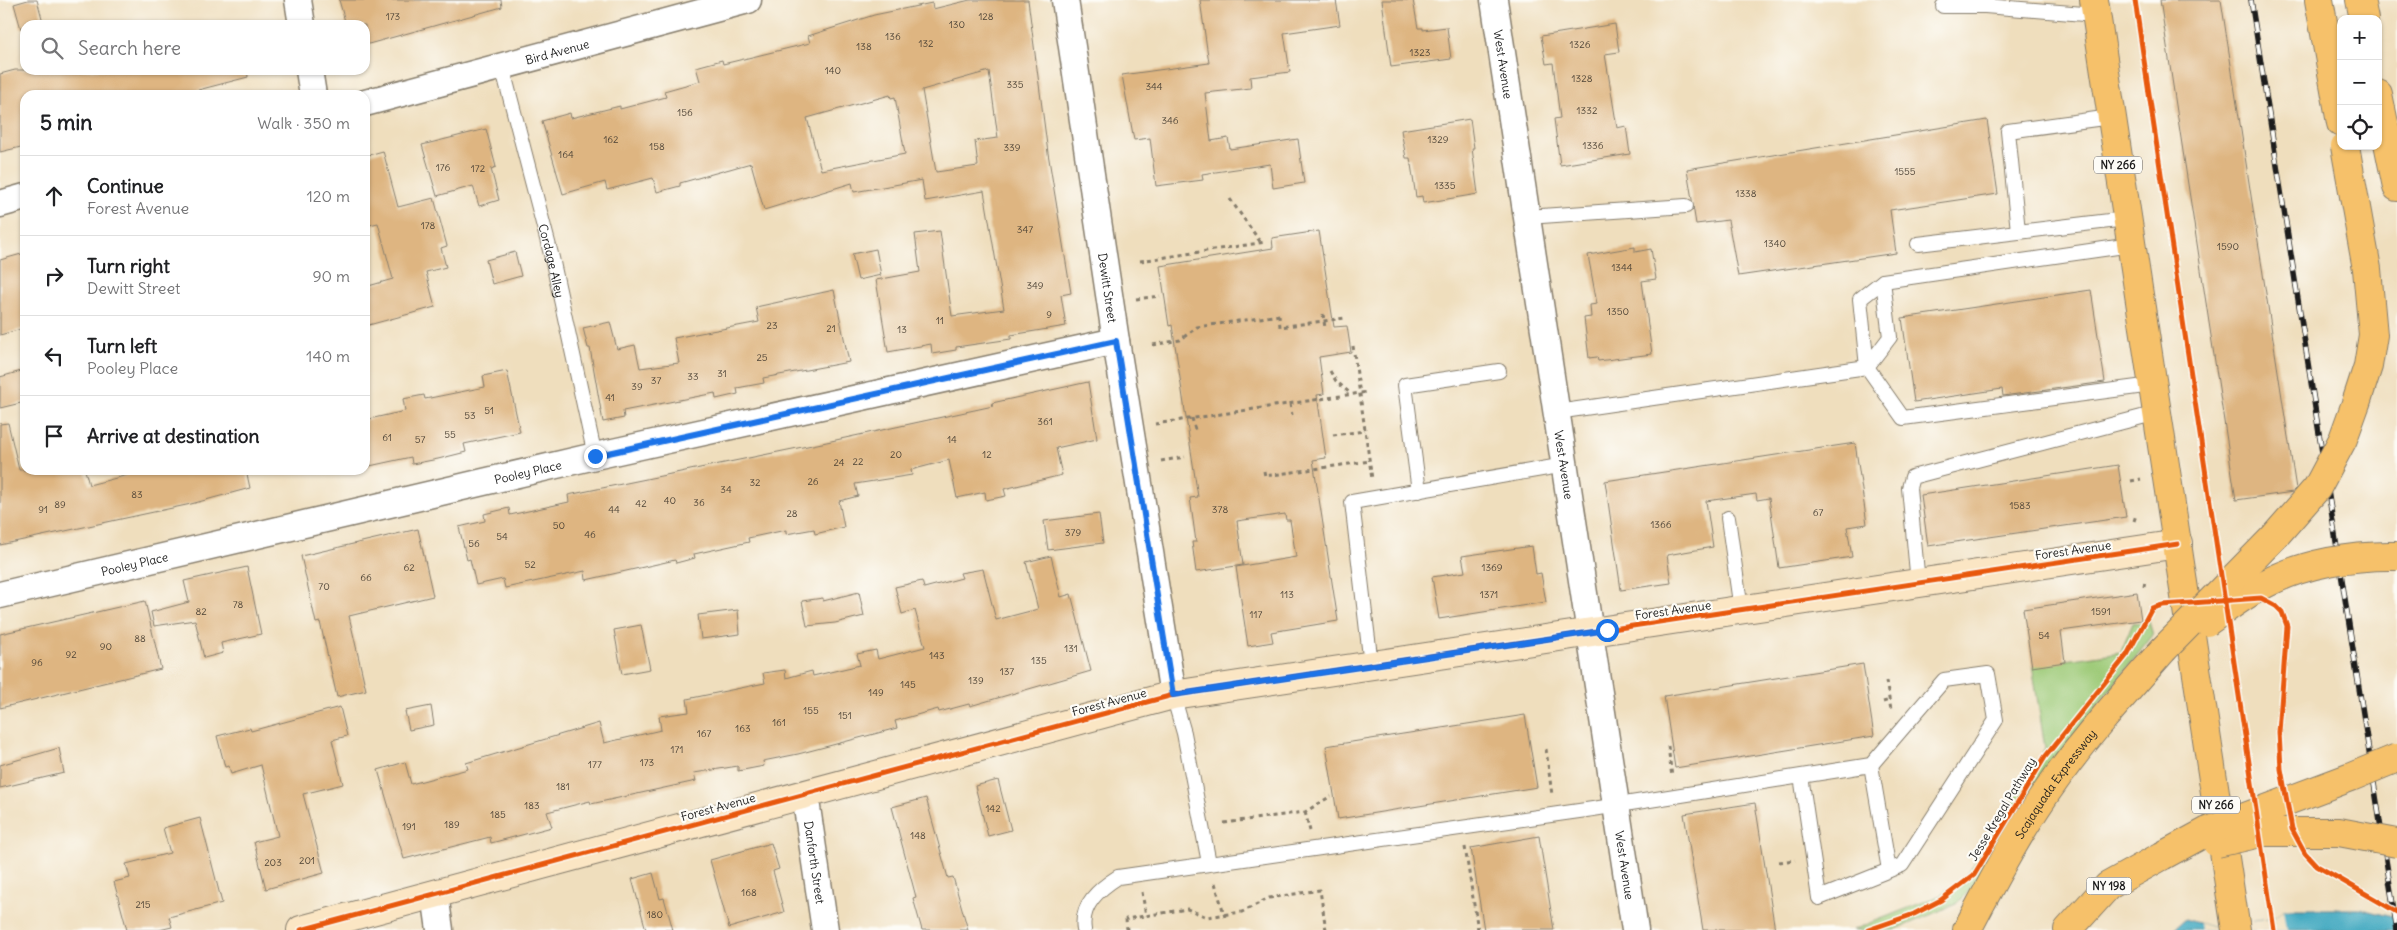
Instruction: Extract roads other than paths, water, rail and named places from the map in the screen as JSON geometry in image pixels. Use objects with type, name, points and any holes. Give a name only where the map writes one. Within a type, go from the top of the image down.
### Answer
[{"type":"main road","points":[[2319,0],[2338,105]]},
{"type":"main road","points":[[2360,0],[2363,15]]},
{"type":"main road","name":"NY 266","points":[[2095,7],[2235,925]]},
{"type":"main road","points":[[2380,105],[2397,187]]},
{"type":"main road","points":[[2163,650],[2275,536],[2317,488],[2343,439],[2368,366],[2372,343],[2372,302],[2346,150]]},
{"type":"main road","points":[[2163,650],[2266,584],[2302,570],[2364,555],[2397,556]]},
{"type":"main road","name":"Scajaquada Expressway","points":[[1967,930],[2012,849],[2058,776],[2113,707],[2163,650]]},
{"type":"main road","points":[[2162,856],[2208,831],[2342,781],[2397,758]]},
{"type":"main road","points":[[2162,856],[2265,832],[2339,832],[2397,843]]},
{"type":"main road","name":"NY 198","points":[[2068,930],[2108,886],[2162,856]]},
{"type":"street","points":[[298,0],[301,20]]},
{"type":"street","name":"Bird Avenue","points":[[370,102],[748,0]]},
{"type":"street","name":"Dewitt Street","points":[[1065,0],[1116,341],[1173,695]]},
{"type":"street","name":"West Avenue","points":[[1494,0],[1635,930]]},
{"type":"street","points":[[310,75],[312,90]]},
{"type":"street","points":[[0,204],[20,198]]},
{"type":"street","name":"Pooley Place","points":[[0,595],[595,456],[1116,341]]},
{"type":"street","name":"Forest Avenue","points":[[301,930],[1173,695],[2178,544]]},
{"type":"street","name":"Danforth Street","points":[[805,794],[825,930]]},
{"type":"street","points":[[435,894],[440,930]]},
{"type":"lane","points":[[1943,6],[1985,3],[2095,7]]},
{"type":"lane","name":"Cordage Alley","points":[[502,66],[552,258],[595,456]]},
{"type":"lane","points":[[2018,231],[2008,131],[2111,117]]},
{"type":"lane","points":[[1527,217],[1686,206]]},
{"type":"lane","points":[[1918,244],[2018,231],[2129,232]]},
{"type":"lane","points":[[2129,232],[1884,281],[1860,300],[1867,367],[1903,418],[2152,385]]},
{"type":"lane","points":[[1557,412],[1867,367],[1890,337],[1884,281]]},
{"type":"lane","points":[[1420,491],[1405,385],[1499,371]]},
{"type":"lane","points":[[1918,583],[1909,488],[1912,477],[2157,414]]},
{"type":"lane","points":[[1371,665],[1352,502],[1565,465]]},
{"type":"lane","points":[[1728,518],[1741,610]]},
{"type":"lane","points":[[1084,930],[1086,905],[1106,885],[1118,877],[1616,805],[1871,765],[1944,680],[1988,674],[1996,720],[1902,865],[1819,898],[1801,776]]},
{"type":"lane","points":[[1173,695],[1184,733],[1209,863]]},
{"type":"lane","points":[[1871,765],[1889,870]]},
{"type":"water","points":[[2284,909],[2361,909],[2397,918],[2397,930],[2172,930],[2185,919],[2211,927],[2276,917]]},
{"type":"railway","points":[[2251,0],[2397,930]]}]
